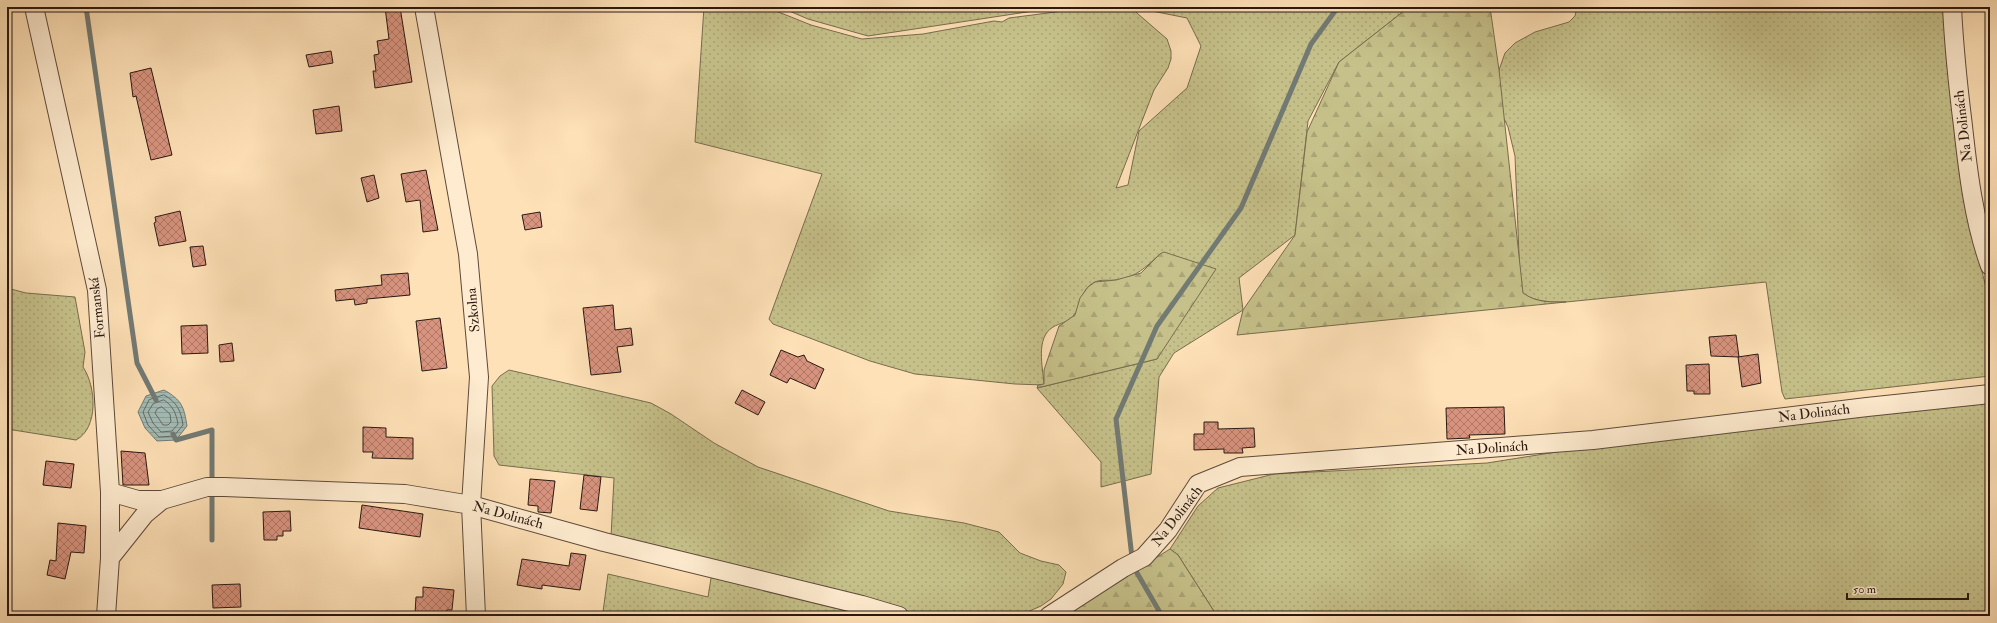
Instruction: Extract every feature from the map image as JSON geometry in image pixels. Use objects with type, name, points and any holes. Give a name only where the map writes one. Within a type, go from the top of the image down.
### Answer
[{"type":"street","name":"Formanská","points":[[34,7],[97,290],[110,492],[110,558],[106,616]]},
{"type":"street","name":"Szkolna","points":[[424,7],[468,254],[479,377],[471,504],[476,616]]},
{"type":"street","name":"Na Dolinách","points":[[1952,7],[1954,50],[1968,168],[1983,247],[1990,266]]},
{"type":"street","name":"Na Dolinách","points":[[1049,616],[1123,568],[1144,557],[1168,530],[1198,484],[1240,467],[1593,440],[1867,407],[1990,394]]},
{"type":"street","name":"Na Dolinách","points":[[110,492],[138,500],[162,500],[215,487],[405,494],[471,504],[604,542],[862,605],[899,616]]},
{"type":"street","points":[[110,558],[146,514],[162,500]]},
{"type":"green space","points":[[704,7],[766,7],[811,25],[862,39],[923,34],[994,21],[1002,22],[1009,18],[1094,7],[1130,7],[1167,39],[1171,51],[1171,59],[1168,68],[1154,90],[1116,188],[1128,185],[1139,131],[1187,88],[1201,46],[1187,18],[1152,11],[1148,7],[1409,7],[1339,62],[1308,121],[1295,235],[1239,278],[1243,310],[1174,353],[1159,377],[1151,474],[1101,487],[1101,462],[1037,388],[1157,359],[1160,254],[1141,271],[1135,274],[1123,279],[1097,281],[1090,285],[1084,293],[1077,311],[1072,317],[1067,321],[1053,327],[1047,332],[1042,345],[1041,353],[1044,385],[1015,384],[915,374],[870,361],[773,324],[769,319],[822,174],[695,142]]},
{"type":"green space","points":[[780,7],[1060,7],[868,36],[808,19]]},
{"type":"green space","points":[[1409,7],[1490,7],[1499,70],[1523,293],[1533,299],[1549,302],[1566,302],[1237,335],[1243,310],[1295,235],[1307,132],[1339,62]]},
{"type":"green space","points":[[1577,7],[1946,7],[1978,256],[1990,303],[1990,376],[1785,399],[1782,392],[1766,282],[1566,302],[1549,302],[1528,297],[1523,294],[1520,279],[1515,156],[1508,127],[1501,112],[1497,90],[1499,70],[1505,53],[1515,43],[1535,32],[1569,22],[1575,16]]},
{"type":"green space","points":[[1164,252],[1216,269],[1157,359],[1037,388],[1038,385],[1044,384],[1044,370],[1059,326],[1075,315],[1080,298],[1088,287],[1095,282],[1116,280],[1141,273],[1160,254]]},
{"type":"green space","points":[[7,288],[26,293],[75,297],[85,352],[83,367],[91,385],[93,395],[92,417],[89,426],[76,440],[7,429]]},
{"type":"green space","points":[[509,370],[651,403],[671,414],[714,443],[758,467],[889,511],[964,523],[999,532],[1020,553],[1041,561],[1059,565],[1066,572],[1063,584],[1051,599],[1041,606],[1018,616],[918,616],[819,586],[611,537],[614,478],[499,465],[494,456],[492,386],[500,376]]},
{"type":"green space","points":[[1990,401],[1990,616],[1217,616],[1178,555],[1170,549],[1198,506],[1218,488],[1274,474],[1487,463],[1563,451]]},
{"type":"green space","points":[[1170,549],[1178,555],[1217,616],[1064,616]]},
{"type":"green space","points":[[712,572],[873,616],[617,616],[603,612],[608,574],[708,597]]},
{"type":"water","points":[[164,390],[175,397],[181,405],[185,414],[187,426],[176,440],[157,441],[145,428],[138,412],[146,396]]},
{"type":"building","points":[[385,7],[400,7],[412,82],[375,88],[373,71],[376,71],[374,55],[379,54],[377,41],[389,39]]},
{"type":"building","points":[[331,51],[333,63],[309,67],[306,55]]},
{"type":"building","points":[[151,68],[172,155],[151,160],[136,96],[133,97],[130,73]]},
{"type":"building","points":[[339,106],[342,131],[316,134],[313,110]]},
{"type":"building","points":[[426,170],[438,230],[423,232],[420,200],[406,202],[401,174]]},
{"type":"building","points":[[374,175],[379,198],[367,202],[361,178]]},
{"type":"building","points":[[180,211],[186,241],[159,246],[154,223],[156,222],[155,217]]},
{"type":"building","points":[[540,212],[542,227],[525,230],[522,215]]},
{"type":"building","points":[[203,246],[206,265],[193,267],[190,247]]},
{"type":"building","points":[[408,273],[410,295],[367,299],[367,303],[355,305],[354,299],[336,301],[335,290],[382,285],[381,275]]},
{"type":"building","points":[[613,305],[615,330],[631,328],[633,345],[617,347],[621,372],[591,375],[583,308]]},
{"type":"building","points":[[440,318],[447,368],[422,371],[416,321]]},
{"type":"building","points":[[207,325],[208,353],[182,354],[181,326]]},
{"type":"building","points":[[1736,335],[1739,357],[1711,356],[1709,337]]},
{"type":"building","points":[[232,343],[234,361],[220,362],[219,345]]},
{"type":"building","points":[[781,350],[798,357],[804,355],[807,361],[824,369],[815,389],[790,378],[787,383],[770,375]]},
{"type":"building","points":[[1758,354],[1761,383],[1742,387],[1738,357]]},
{"type":"building","points":[[1709,364],[1710,394],[1694,394],[1694,391],[1687,391],[1686,365]]},
{"type":"building","points":[[742,390],[765,402],[758,415],[735,403]]},
{"type":"building","points":[[1504,407],[1505,434],[1469,435],[1470,438],[1447,439],[1446,408]]},
{"type":"building","points":[[1204,422],[1218,422],[1218,429],[1254,428],[1255,447],[1242,448],[1243,453],[1224,453],[1224,449],[1194,450],[1194,434],[1204,434]]},
{"type":"building","points":[[363,427],[386,428],[386,437],[413,438],[413,459],[372,458],[373,452],[363,452]]},
{"type":"building","points":[[121,451],[145,453],[149,485],[123,485]]},
{"type":"building","points":[[46,461],[74,464],[71,488],[43,485]]},
{"type":"building","points":[[584,475],[601,477],[597,511],[580,509]]},
{"type":"building","points":[[530,479],[555,481],[551,513],[538,512],[538,506],[528,505]]},
{"type":"building","points":[[362,505],[423,514],[420,537],[359,528]]},
{"type":"building","points":[[290,511],[291,531],[283,531],[283,536],[277,536],[277,540],[264,540],[263,512]]},
{"type":"building","points":[[58,523],[86,526],[84,553],[71,552],[65,579],[47,575],[50,560],[56,561]]},
{"type":"building","points":[[571,553],[586,555],[580,590],[542,585],[542,589],[517,585],[522,559],[569,566]]},
{"type":"building","points":[[240,584],[241,607],[213,608],[212,585]]},
{"type":"building","points":[[423,587],[454,590],[452,610],[447,610],[446,616],[415,614],[416,597],[423,597]]},
{"type":"waterway","points":[[86,7],[137,363],[156,400]]},
{"type":"waterway","points":[[1162,616],[1133,566],[1116,419],[1157,326],[1241,208],[1311,44],[1338,7]]},
{"type":"waterway","points":[[173,434],[176,440],[212,430],[212,540]]}]
